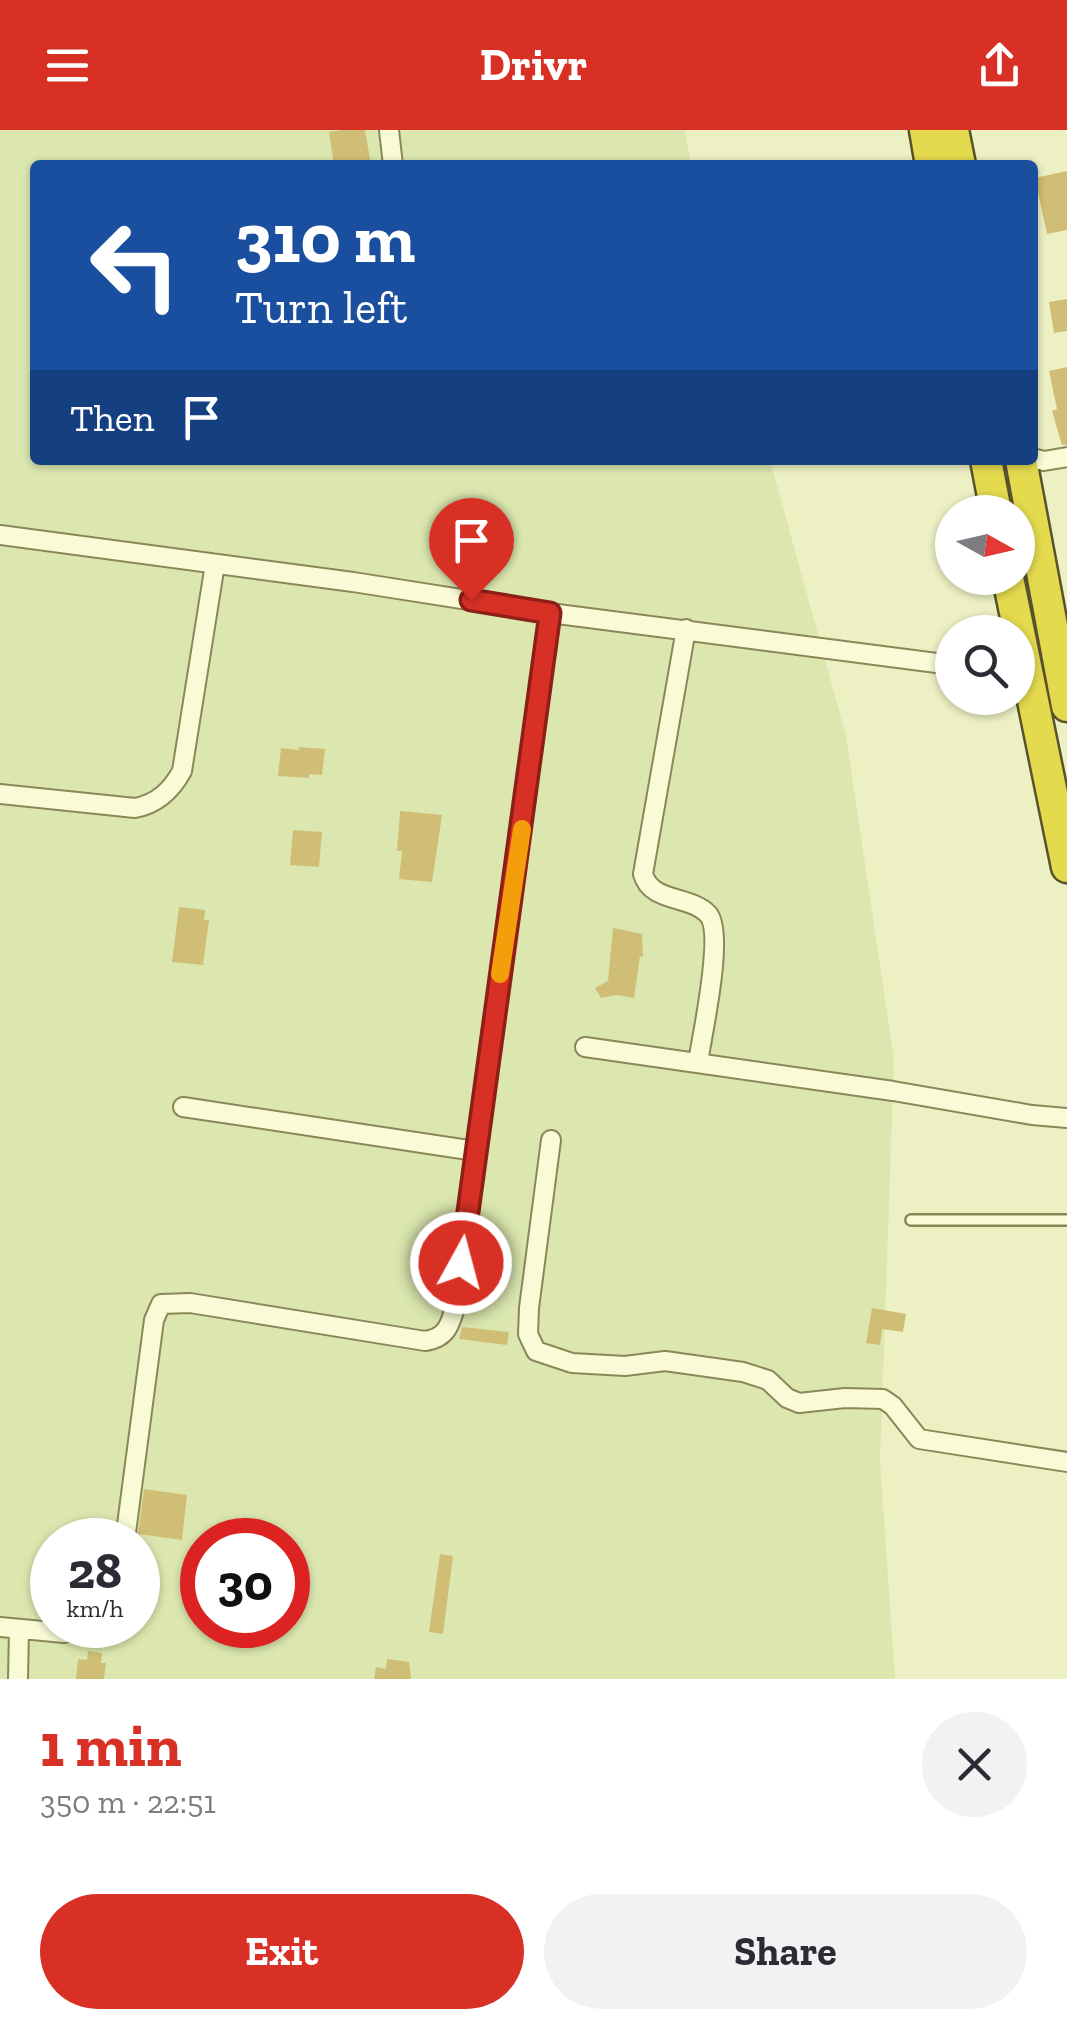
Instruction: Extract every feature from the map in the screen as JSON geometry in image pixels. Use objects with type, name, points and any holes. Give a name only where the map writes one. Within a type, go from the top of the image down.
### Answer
[{"type":"highway","points":[[924,130],[930,160]]},
{"type":"highway","points":[[953,130],[959,160]]},
{"type":"highway","points":[[987,465],[993,495]]},
{"type":"highway","points":[[1022,465],[1067,706]]},
{"type":"highway","points":[[1031,715],[1067,867]]},
{"type":"street","points":[[389,130],[392,160]]},
{"type":"street","points":[[1038,460],[1067,456]]},
{"type":"street","points":[[0,536],[935,663]]},
{"type":"street","points":[[0,794],[135,808],[150,805],[171,787],[182,771],[215,564]]},
{"type":"street","points":[[128,1518],[154,1320],[161,1304],[190,1304],[425,1341],[438,1340],[447,1332],[457,1300],[550,613]]},
{"type":"street","points":[[686,629],[643,874],[655,892],[706,912],[712,922],[714,954],[698,1062]]},
{"type":"street","points":[[585,1047],[1067,1118]]},
{"type":"street","points":[[183,1107],[475,1151]]},
{"type":"street","points":[[551,1140],[529,1308],[528,1334],[536,1351],[572,1363],[625,1366],[665,1360],[743,1372],[768,1380],[787,1398],[799,1403],[876,1397],[894,1406],[919,1440],[1067,1462]]},
{"type":"street","points":[[10,1628],[18,1679]]},
{"type":"lane","points":[[911,1220],[1067,1220]]},
{"type":"green space","points":[[0,130],[685,130],[690,160],[30,160],[30,465],[771,465],[846,736],[894,1060],[880,1461],[895,1679],[0,1679]]},
{"type":"building","points":[[365,130],[370,160],[333,160],[329,132]]},
{"type":"building","points":[[1067,171],[1067,230],[1047,234],[1038,177]]},
{"type":"building","points":[[1067,299],[1067,331],[1054,333],[1049,302]]},
{"type":"building","points":[[1067,367],[1067,445],[1062,445],[1052,411],[1057,409],[1049,371]]},
{"type":"building","points":[[281,748],[325,749],[322,775],[278,776]]},
{"type":"building","points":[[400,811],[442,815],[432,882],[399,879]]},
{"type":"building","points":[[293,830],[322,832],[319,867],[290,865]]},
{"type":"building","points":[[179,907],[205,910],[204,920],[209,920],[203,965],[172,962]]},
{"type":"building","points":[[613,928],[642,934],[643,957],[640,956],[634,998],[601,998],[595,988],[608,981]]},
{"type":"building","points":[[872,1308],[906,1314],[903,1332],[882,1329],[880,1345],[866,1343]]},
{"type":"building","points":[[462,1327],[509,1332],[507,1345],[459,1339]]},
{"type":"building","points":[[144,1489],[187,1495],[184,1518],[180,1518],[180,1540],[160,1537],[160,1518],[140,1518]]},
{"type":"building","points":[[440,1554],[453,1556],[443,1634],[429,1632]]},
{"type":"building","points":[[88,1651],[102,1653],[101,1663],[106,1663],[104,1679],[76,1679],[78,1659],[87,1660]]},
{"type":"building","points":[[387,1659],[409,1662],[411,1679],[374,1679],[376,1667],[386,1669]]},
{"type":"slow traffic","points":[[500,974],[522,829]]},
{"type":"route","points":[[461,1263],[550,613],[471,600]]}]
